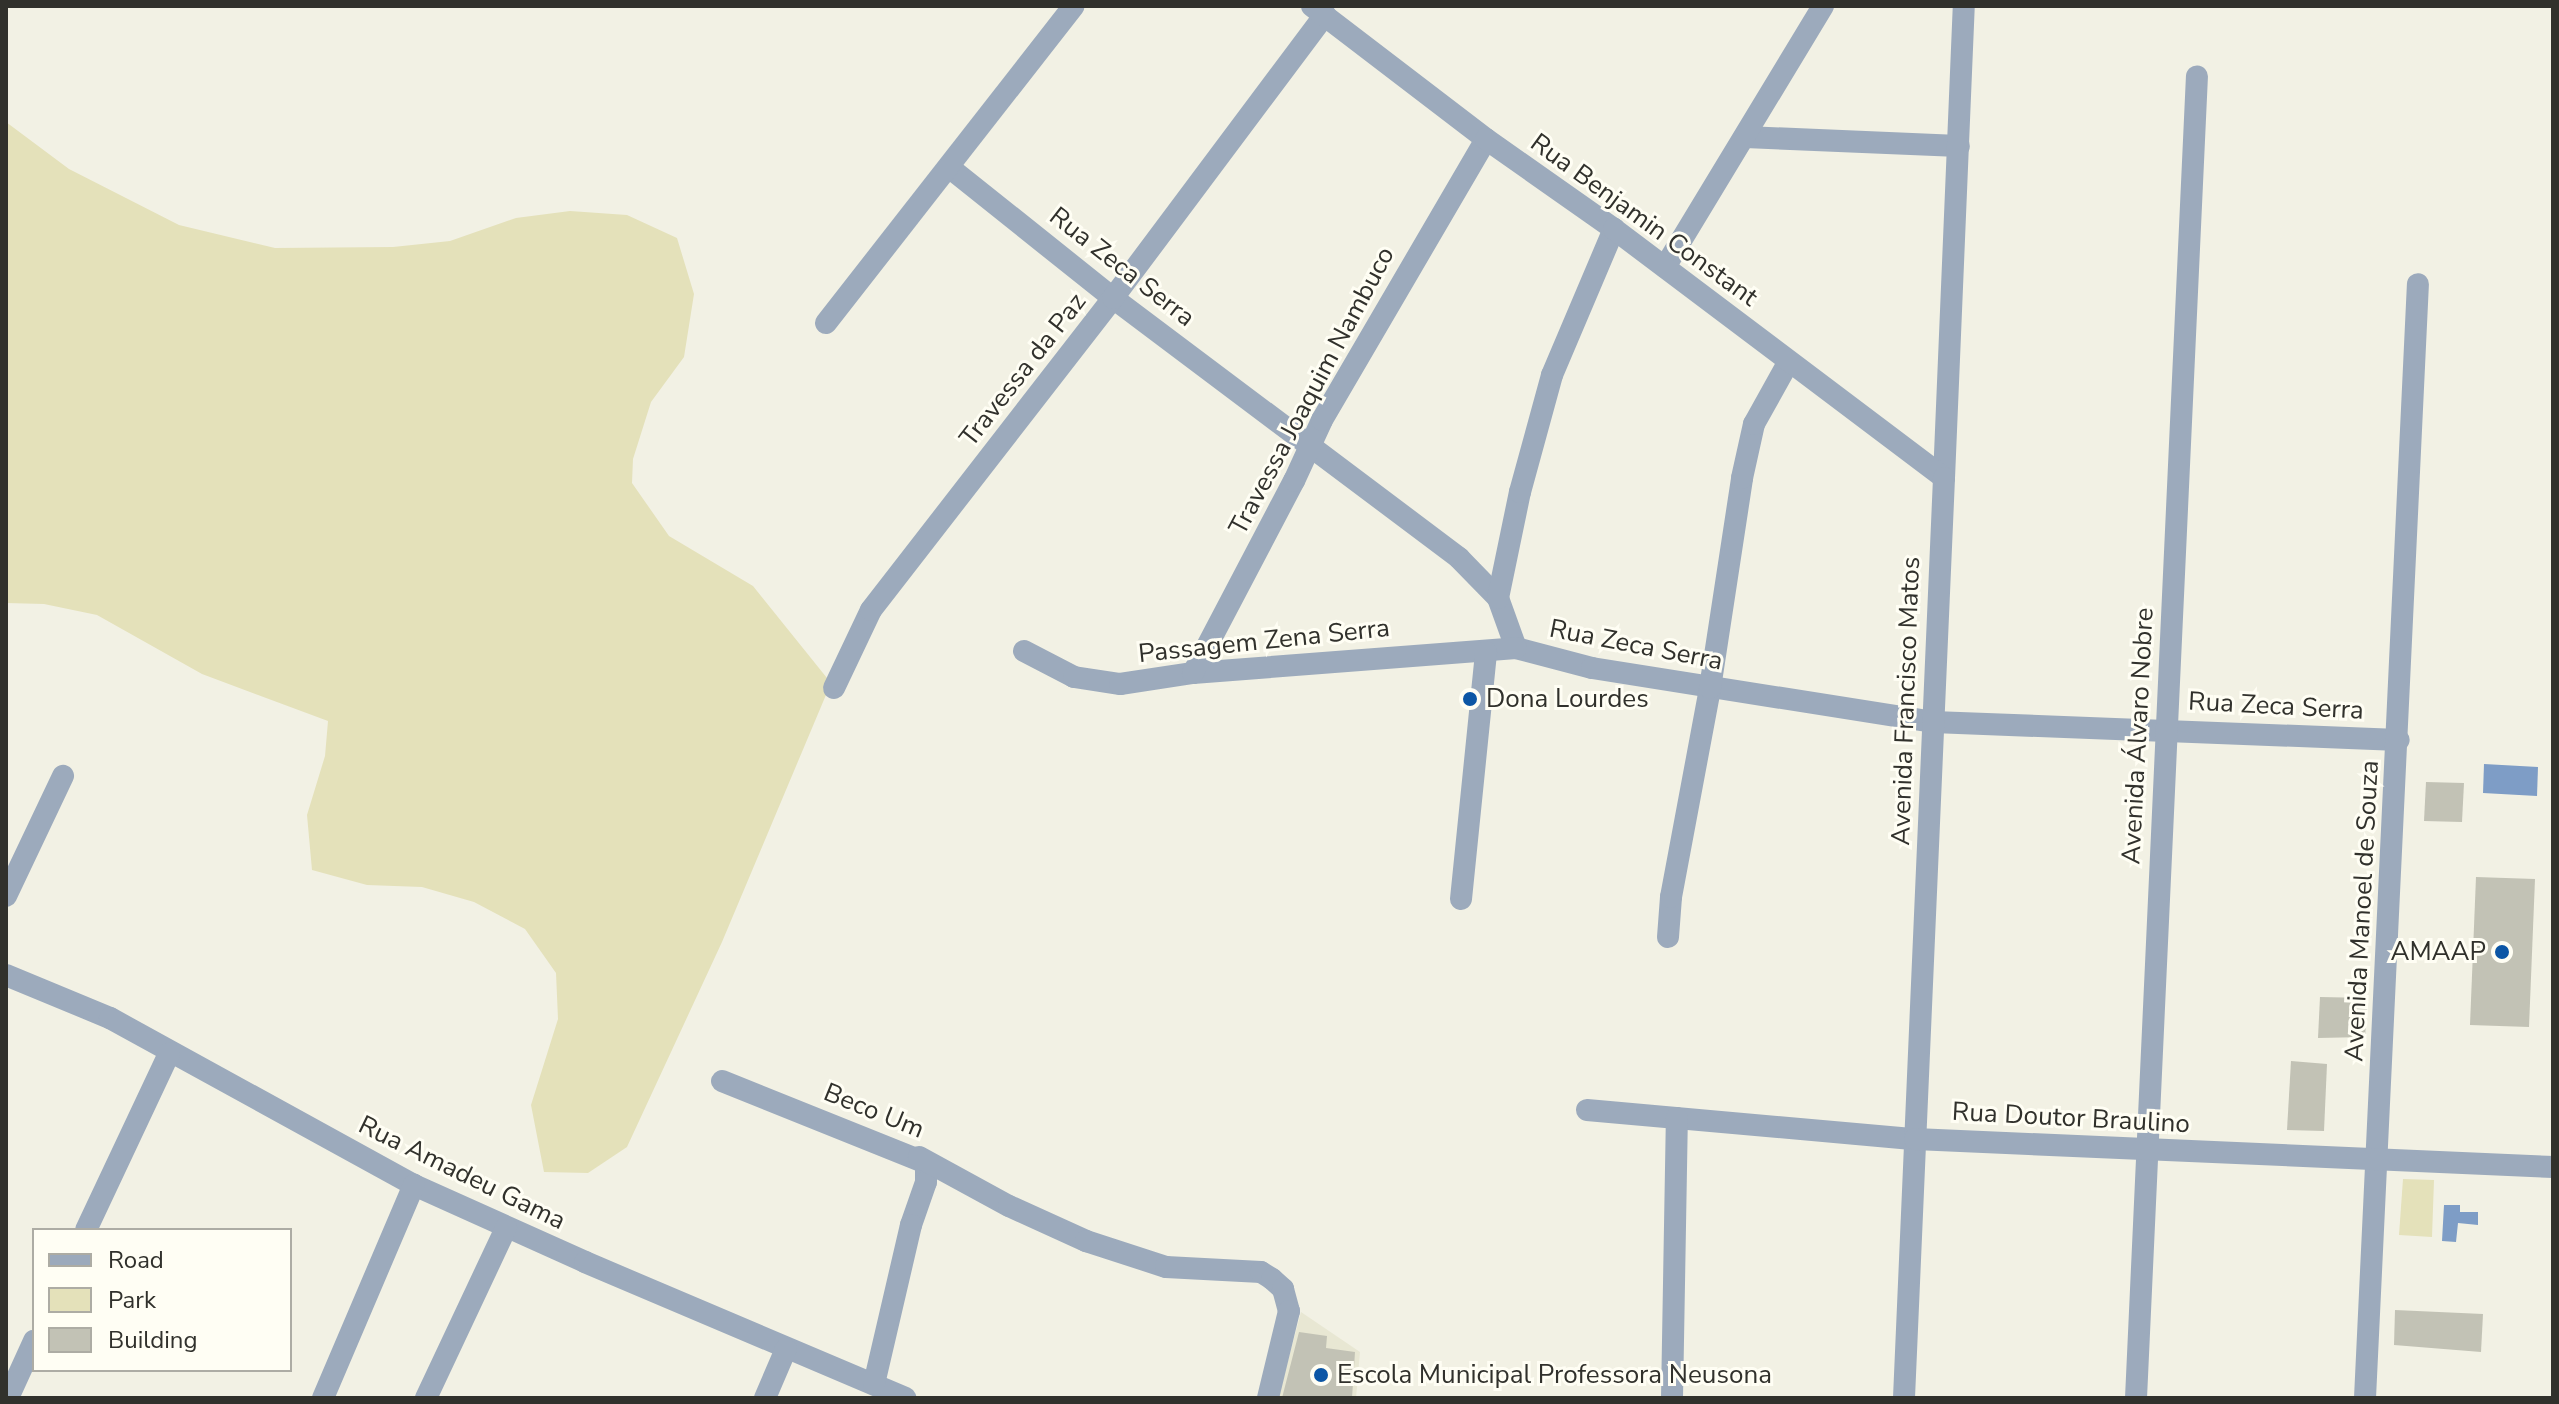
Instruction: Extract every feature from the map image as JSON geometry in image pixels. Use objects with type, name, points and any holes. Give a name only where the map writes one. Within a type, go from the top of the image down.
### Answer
[{"type":"street","points":[[826,323],[1074,6]]},
{"type":"street","points":[[1665,267],[1823,6]]},
{"type":"street","name":"Avenida Francisco Matos","points":[[1904,1398],[1964,6]]},
{"type":"street","name":"Rua Benjamin Constant","points":[[1318,11],[1944,478]]},
{"type":"street","name":"Travessa da Paz","points":[[834,688],[871,610],[1113,298],[1318,11]]},
{"type":"street","name":"Avenida Álvaro Nobre","points":[[2136,1398],[2197,76]]},
{"type":"street","points":[[1745,137],[1959,146]]},
{"type":"street","name":"Travessa Joaquim Nambuco","points":[[1193,673],[1337,394],[1486,139]]},
{"type":"street","name":"Rua Zeca Serra","points":[[950,168],[1113,298],[1459,558],[1498,598],[1516,648],[1592,668],[1933,722],[2399,740]]},
{"type":"street","points":[[1498,598],[1523,478],[1552,375],[1614,229]]},
{"type":"street","name":"Avenida Manoel de Souza","points":[[2365,1398],[2399,740],[2418,284]]},
{"type":"street","points":[[1668,937],[1671,897],[1710,688],[1750,437],[1788,363]]},
{"type":"street","name":"Passagem Zena Serra","points":[[1024,651],[1074,677],[1120,684],[1193,673],[1516,648]]},
{"type":"street","points":[[1461,899],[1486,652]]},
{"type":"street","points":[[6,896],[63,776]]},
{"type":"street","name":"Rua Amadeu Gama","points":[[6,975],[110,1018],[169,1054],[414,1185],[506,1228],[905,1398]]},
{"type":"street","points":[[87,1228],[169,1054]]},
{"type":"street","name":"Beco Um","points":[[722,1081],[919,1157],[926,1163],[926,1182],[907,1240],[874,1384]]},
{"type":"street","name":"Rua Doutor Braulino","points":[[1587,1110],[1915,1139],[2553,1167]]},
{"type":"street","points":[[1672,1398],[1677,1118]]},
{"type":"street","points":[[919,1157],[1009,1206],[1086,1241],[1166,1267],[1261,1272],[1283,1289],[1289,1311],[1268,1398]]},
{"type":"street","points":[[323,1398],[414,1185]]},
{"type":"street","points":[[426,1398],[506,1228]]},
{"type":"street","points":[[8,1398],[32,1345]]},
{"type":"street","points":[[765,1398],[786,1349]]},
{"type":"shaded area","name":"Escola Municipal Professora Neusona","points":[[1301,1312],[1360,1352],[1356,1398],[1278,1398]]},
{"type":"green space","points":[[6,122],[69,169],[179,225],[275,248],[393,247],[450,241],[516,218],[570,211],[627,215],[677,238],[694,294],[684,357],[651,402],[633,459],[632,483],[669,536],[753,586],[831,683],[722,942],[627,1147],[588,1173],[544,1172],[531,1105],[558,1019],[556,973],[525,929],[474,902],[422,887],[367,885],[312,870],[307,815],[325,756],[328,721],[202,674],[97,615],[44,604],[6,603]]},
{"type":"green space","points":[[2403,1179],[2434,1180],[2432,1237],[2399,1235]]},
{"type":"water","points":[[2484,764],[2538,767],[2537,796],[2483,793]]},
{"type":"water","points":[[2444,1205],[2460,1205],[2460,1212],[2478,1212],[2478,1225],[2458,1223],[2456,1242],[2442,1241]]},
{"type":"building","points":[[2426,782],[2464,783],[2462,822],[2424,821]]},
{"type":"building","name":"AMAAP","points":[[2476,877],[2535,879],[2529,1027],[2470,1025]]},
{"type":"building","points":[[2320,997],[2368,998],[2365,1037],[2318,1038]]},
{"type":"building","points":[[2291,1061],[2327,1064],[2324,1131],[2287,1130]]},
{"type":"building","points":[[2395,1310],[2483,1314],[2481,1352],[2394,1345]]},
{"type":"building","name":"Escola Municipal Professora Neusona","points":[[1299,1332],[1327,1336],[1326,1348],[1355,1352],[1352,1398],[1282,1398]]},
{"type":"place","name":"Dona Lourdes","points":[[1470,699]]},
{"type":"place","name":"AMAAP","points":[[2502,952]]},
{"type":"place","name":"Escola Municipal Professora Neusona","points":[[1321,1375]]}]
